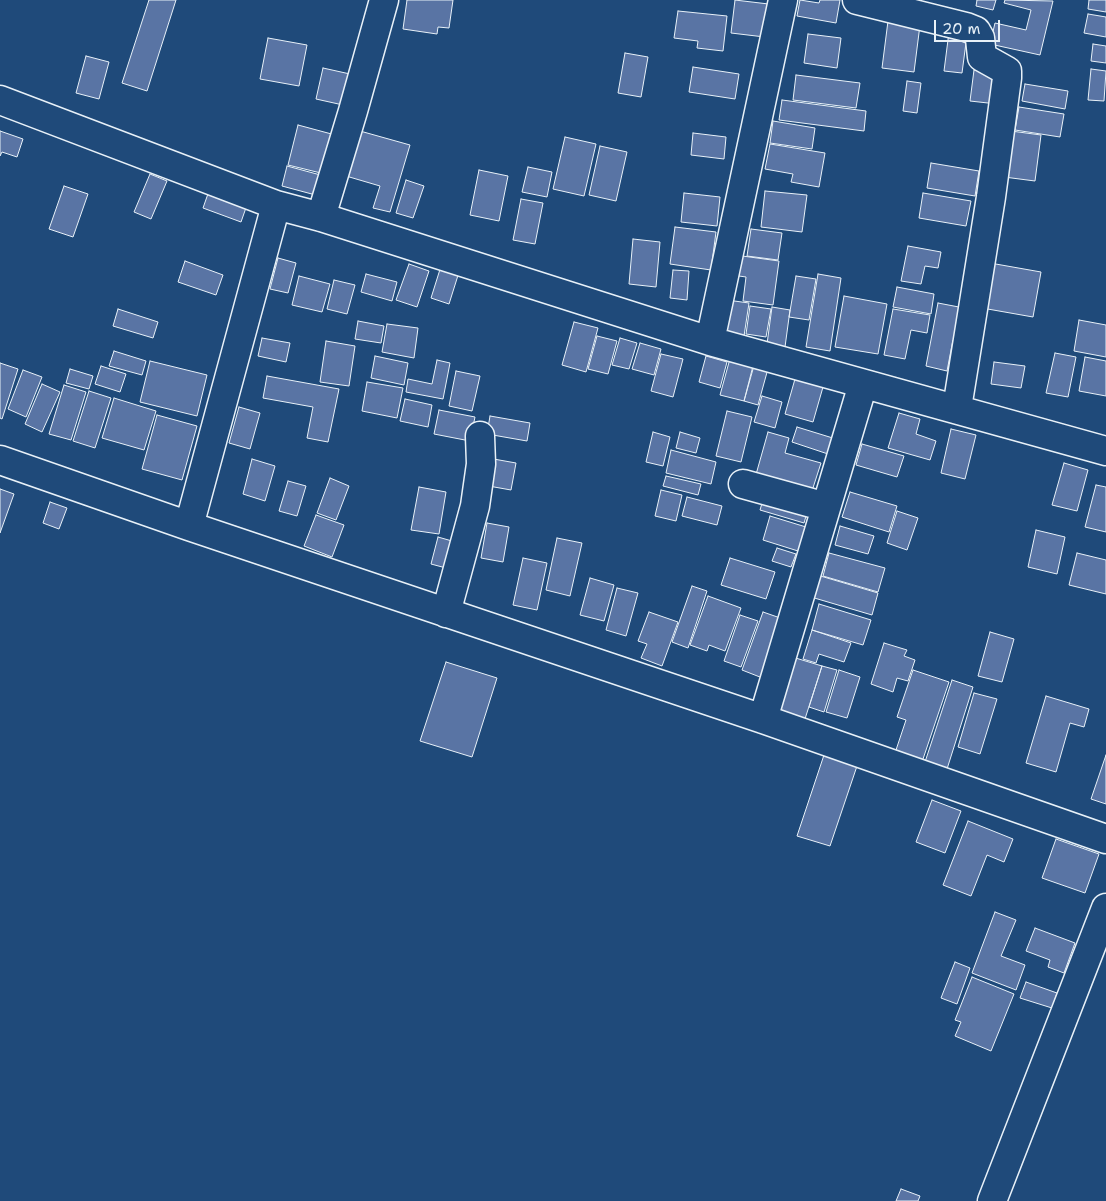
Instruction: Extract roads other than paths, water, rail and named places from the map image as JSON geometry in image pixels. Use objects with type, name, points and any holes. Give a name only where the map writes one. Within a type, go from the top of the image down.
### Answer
[{"type":"street","points":[[321,217],[384,0]]},
{"type":"street","points":[[710,341],[784,0]]},
{"type":"street","points":[[857,0],[966,27],[976,32],[980,38],[982,57],[1007,70],[1008,78],[991,197],[957,408]]},
{"type":"street","points":[[0,100],[276,205],[321,217],[710,341],[957,408],[1106,451]]},
{"type":"street","points":[[189,526],[276,205]]},
{"type":"street","points":[[762,719],[863,384]]},
{"type":"street","points":[[446,613],[475,506],[481,464],[480,436]]},
{"type":"street","points":[[0,460],[189,526],[762,719],[1106,840]]},
{"type":"street","points":[[744,484],[826,507]]},
{"type":"street","points":[[992,1201],[1106,908]]}]
